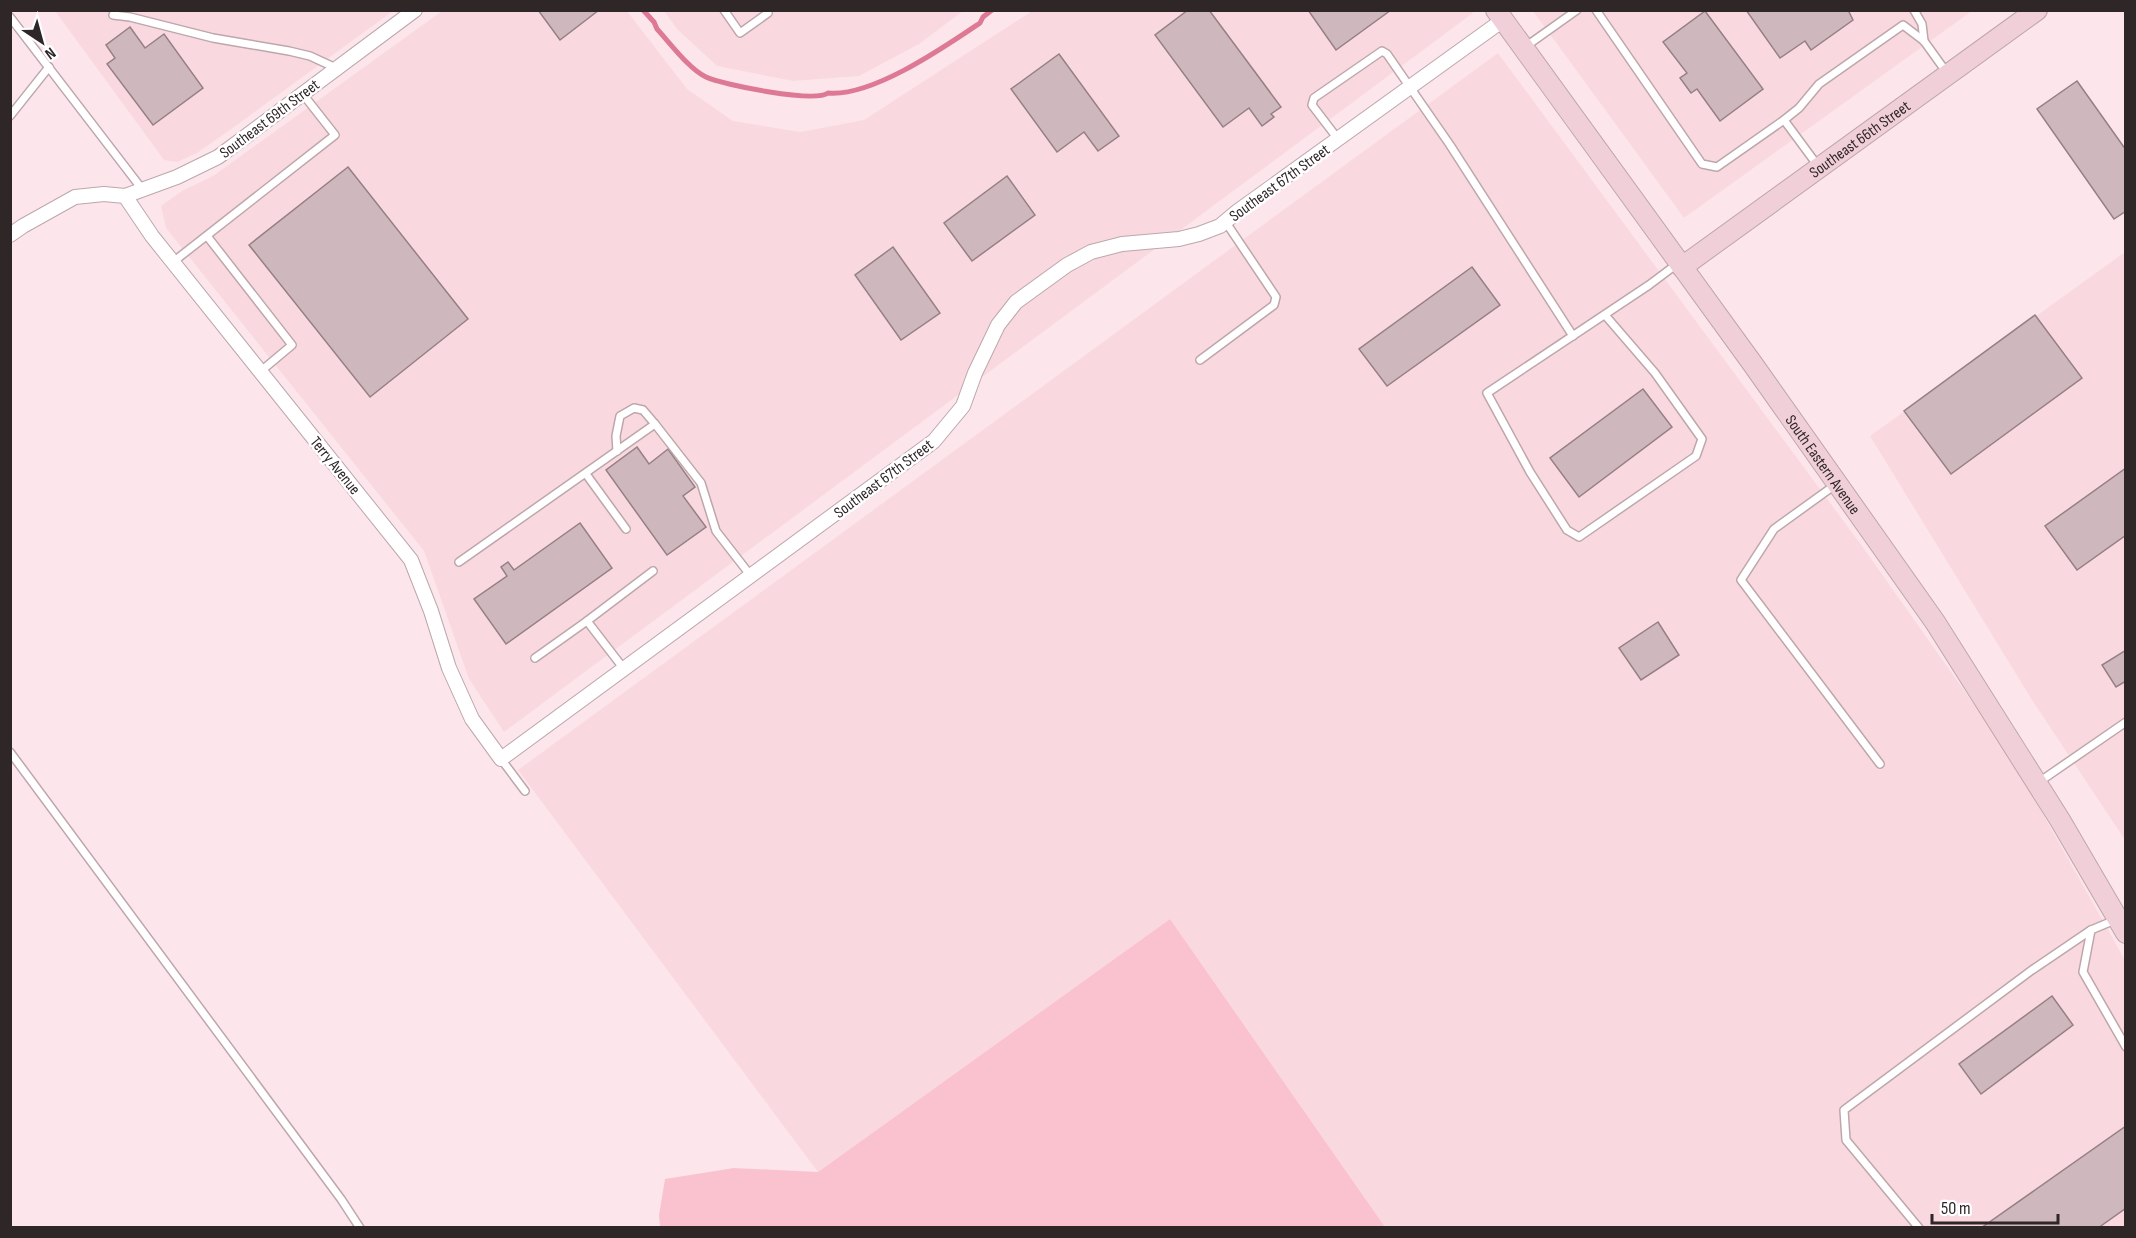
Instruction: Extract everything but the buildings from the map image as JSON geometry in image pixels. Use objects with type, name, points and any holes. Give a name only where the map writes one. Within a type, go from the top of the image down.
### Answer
[{"type":"main road","name":"Southeast 66th Street","points":[[1681,265],[2037,10]]},
{"type":"main road","name":"South Eastern Avenue","points":[[1499,15],[1681,265],[1935,622],[2037,784],[2122,926]]},
{"type":"street","name":"Southeast 69th Street","points":[[10,235],[75,197],[104,194],[126,196],[177,177],[218,157],[415,10]]},
{"type":"street","name":"Southeast 67th Street","points":[[501,759],[934,441],[963,406],[975,373],[998,325],[1016,302],[1067,265],[1091,252],[1122,244],[1179,239],[1220,226],[1410,87],[1499,15]]},
{"type":"street","name":"Terry Avenue","points":[[126,196],[152,236],[411,560],[431,611],[449,668],[467,709],[501,759]]},
{"type":"lane","points":[[723,10],[740,33],[768,13]]},
{"type":"lane","points":[[1523,48],[1576,10]]},
{"type":"lane","points":[[1596,10],[1702,164],[1717,167],[1799,108],[1820,84],[1903,25],[1924,41],[1948,75]]},
{"type":"lane","points":[[1914,10],[1922,24],[1924,41]]},
{"type":"lane","points":[[113,15],[130,17],[213,38],[310,56],[336,68]]},
{"type":"lane","points":[[10,17],[142,189]]},
{"type":"lane","points":[[1338,139],[1312,105],[1314,98],[1382,51],[1387,54],[1410,87],[1573,336]]},
{"type":"lane","points":[[10,116],[49,67]]},
{"type":"lane","points":[[173,262],[334,135],[302,93]]},
{"type":"lane","points":[[1784,120],[1819,168]]},
{"type":"lane","points":[[1200,360],[1274,305],[1276,297],[1225,222]]},
{"type":"lane","points":[[207,236],[292,345],[261,371]]},
{"type":"lane","points":[[1605,315],[1655,373],[1702,439],[1696,456],[1579,537],[1567,530],[1530,472],[1487,393],[1573,336],[1681,265]]},
{"type":"lane","points":[[617,451],[616,436],[620,416],[634,408],[644,410],[701,483],[716,531],[751,576]]},
{"type":"lane","points":[[459,562],[655,424]]},
{"type":"lane","points":[[586,474],[626,529]]},
{"type":"lane","points":[[1837,483],[1774,529],[1741,580],[1881,764]]},
{"type":"lane","points":[[535,658],[653,571]]},
{"type":"lane","points":[[587,621],[624,669]]},
{"type":"lane","points":[[2037,784],[2126,722]]},
{"type":"lane","points":[[10,752],[360,1227]]},
{"type":"lane","points":[[501,759],[525,791]]},
{"type":"lane","points":[[1919,1227],[1846,1140],[1844,1110],[2032,970],[2091,930],[2122,926]]},
{"type":"lane","points":[[2091,930],[2083,972],[2126,1047]]},
{"type":"shaded area","points":[[1471,10],[1473,13],[504,732],[469,679],[424,551],[166,228],[161,206],[182,191],[213,176],[442,11],[627,11],[687,89],[733,121],[800,132],[864,120],[1032,11]]},
{"type":"shaded area","points":[[55,11],[393,11],[197,153],[177,162],[164,160]]},
{"type":"shaded area","points":[[664,11],[963,11],[919,44],[859,76],[793,81],[717,66],[677,29]]},
{"type":"shaded area","points":[[1533,11],[1972,11],[1684,218]]},
{"type":"shaded area","points":[[1498,53],[1862,546],[2009,754],[2125,960],[2125,1227],[1385,1227],[1170,919],[818,1172],[518,770]]},
{"type":"shaded area","points":[[2125,252],[2125,840],[2032,700],[1870,436]]},
{"type":"shaded area","points":[[1170,919],[1385,1227],[660,1227],[659,1215],[665,1179],[734,1168],[818,1172]]},
{"type":"waterway","points":[[643,10],[680,55],[706,77],[748,88],[805,96],[846,92],[886,79],[947,45],[980,23],[983,17],[992,10]]}]
